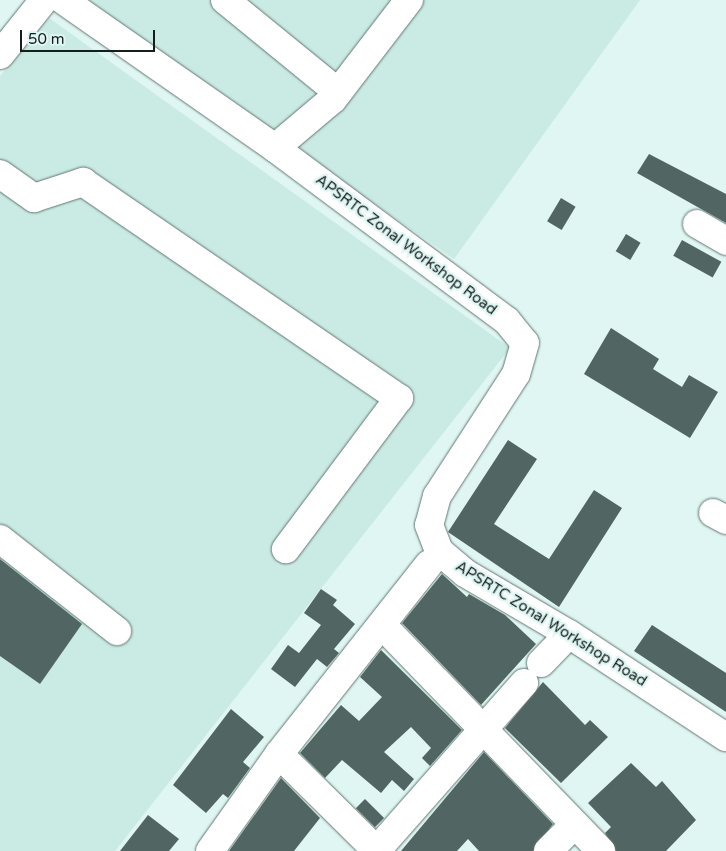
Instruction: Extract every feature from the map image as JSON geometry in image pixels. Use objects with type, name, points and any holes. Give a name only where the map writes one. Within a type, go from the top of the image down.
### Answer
[{"type":"street","points":[[0,55],[44,0]]},
{"type":"street","name":"APSRTC Zonal Workshop Road","points":[[64,0],[275,148],[507,321],[525,343],[516,374],[437,496],[429,525],[439,551],[465,572],[569,634],[726,738]]},
{"type":"street","points":[[226,0],[338,92]]},
{"type":"street","points":[[275,148],[338,92],[409,0]]},
{"type":"street","points":[[0,174],[34,198],[83,182],[399,398],[286,549]]},
{"type":"street","points":[[697,224],[726,241]]},
{"type":"street","points":[[0,539],[117,631]]},
{"type":"street","points":[[210,851],[279,754],[429,564]]},
{"type":"street","points":[[382,625],[601,851]]},
{"type":"street","points":[[279,754],[377,851],[482,729],[569,634]]},
{"type":"street","points":[[548,851],[575,824]]},
{"type":"shaded area","points":[[81,0],[640,0],[454,259]]},
{"type":"shaded area","points":[[49,18],[510,348],[115,851],[0,851],[0,76]]},
{"type":"building","points":[[649,154],[726,194],[726,223],[637,173]]},
{"type":"building","points":[[561,198],[576,207],[562,230],[547,221]]},
{"type":"building","points":[[626,234],[641,243],[630,260],[616,251]]},
{"type":"building","points":[[682,240],[721,262],[713,278],[673,256]]},
{"type":"building","points":[[611,328],[659,359],[653,369],[682,387],[689,375],[718,392],[690,438],[584,374]]},
{"type":"building","points":[[508,440],[537,459],[494,524],[549,559],[594,490],[622,508],[559,607],[448,532]]},
{"type":"building","points":[[0,559],[82,624],[40,684],[0,656]]},
{"type":"building","points":[[442,574],[467,597],[469,594],[505,615],[536,644],[481,705],[402,623]]},
{"type":"building","points":[[321,589],[337,600],[333,605],[355,624],[334,649],[339,653],[327,667],[317,659],[295,687],[271,669],[288,645],[299,653],[321,625],[304,613]]},
{"type":"building","points":[[652,625],[726,673],[726,712],[634,651]]},
{"type":"building","points":[[381,650],[462,730],[430,766],[422,758],[431,748],[411,727],[384,752],[414,779],[404,791],[392,780],[381,793],[342,760],[325,778],[300,753],[341,705],[359,721],[382,697],[360,677]]},
{"type":"building","points":[[543,682],[585,725],[590,720],[608,737],[561,783],[505,728]]},
{"type":"building","points":[[231,709],[264,737],[243,762],[250,768],[228,798],[223,794],[206,813],[173,785]]},
{"type":"building","points":[[484,752],[553,824],[533,851],[479,851],[468,839],[457,851],[401,851]]},
{"type":"building","points":[[631,763],[656,787],[662,781],[696,820],[666,851],[616,851],[605,833],[611,827],[588,803]]},
{"type":"building","points":[[281,778],[320,818],[294,851],[229,851]]},
{"type":"building","points":[[365,799],[384,818],[375,827],[356,808]]},
{"type":"building","points":[[148,815],[179,839],[169,851],[120,851]]}]
